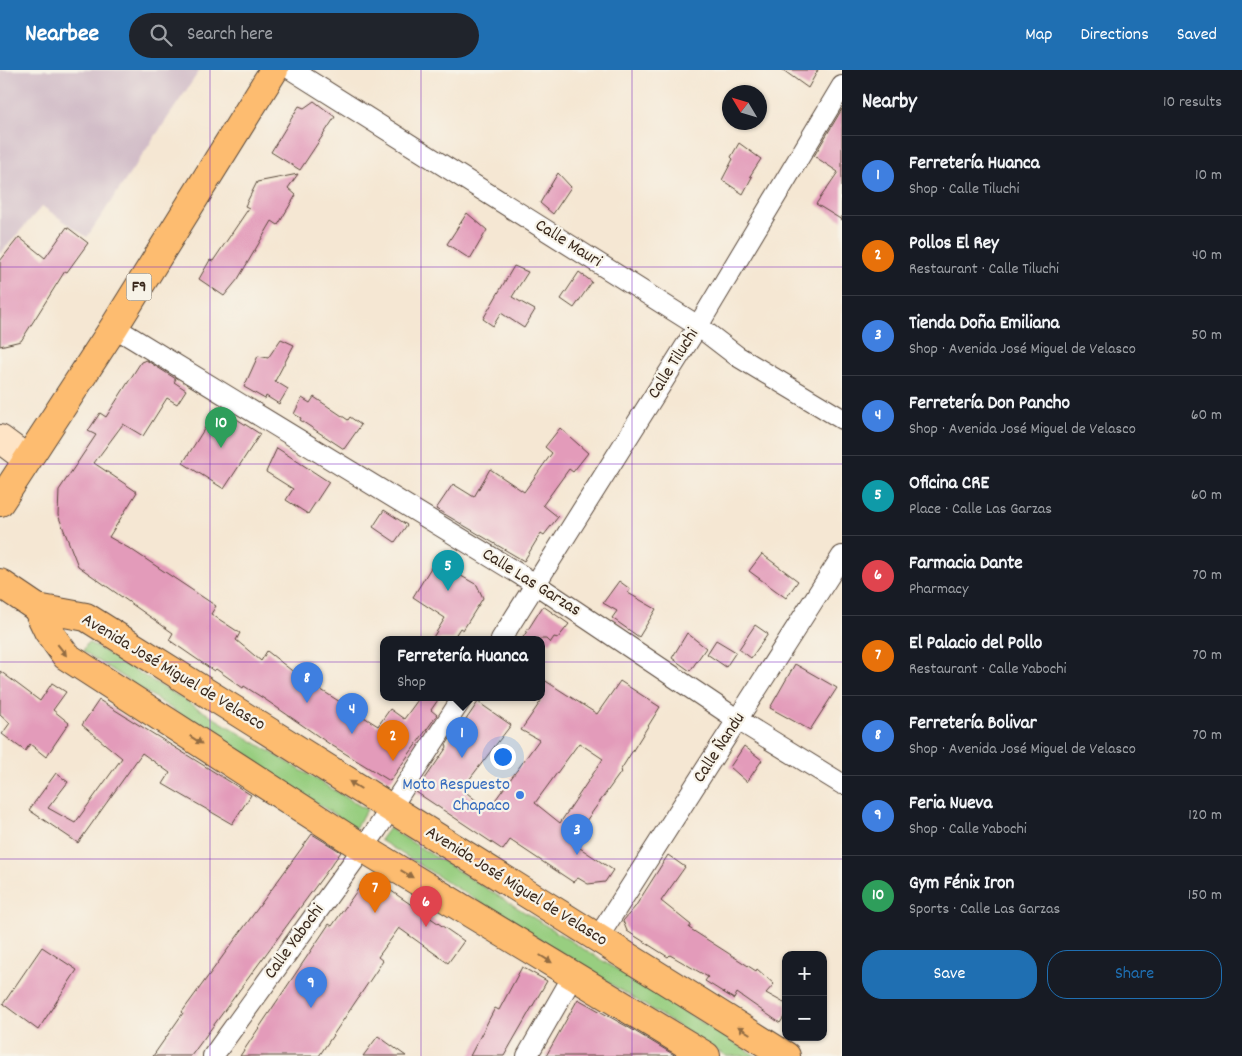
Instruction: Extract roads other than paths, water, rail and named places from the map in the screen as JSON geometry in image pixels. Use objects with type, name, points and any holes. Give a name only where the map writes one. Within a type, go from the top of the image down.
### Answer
[{"type":"main road","name":"F9","points":[[0,502],[114,327],[274,70]]},
{"type":"main road","points":[[0,440],[27,459]]},
{"type":"main road","name":"Avenida José Miguel de Velasco","points":[[0,582],[37,608],[86,616],[377,828],[573,976],[706,1056]]},
{"type":"main road","name":"Avenida José Miguel de Velasco","points":[[37,608],[48,631],[66,656],[377,828],[597,939],[786,1056]]},
{"type":"street","name":"Calle Mauri","points":[[292,70],[698,326],[737,356],[842,419]]},
{"type":"street","name":"Calle Tiluchi","points":[[503,636],[537,585],[698,326],[842,86]]},
{"type":"street","name":"Calle Las Garzas","points":[[114,327],[537,585],[738,720],[842,784]]},
{"type":"street","name":"Calle Ñandu","points":[[597,939],[842,556]]},
{"type":"street","points":[[377,828],[460,701]]},
{"type":"street","name":"Calle Yabochi","points":[[213,1056],[377,828]]},
{"type":"street","points":[[526,1056],[573,976]]},
{"type":"place","name":"Gym Fénix Iron","points":[[221,448]]},
{"type":"place","name":"Oficina CRE","points":[[448,591]]},
{"type":"place","name":"Ferretería Bolivar","points":[[307,703]]},
{"type":"place","name":"Ferretería Don Pancho","points":[[352,734]]},
{"type":"place","name":"Ferretería Huanca","points":[[462,758]]},
{"type":"place","name":"Pollos El Rey","points":[[393,761]]},
{"type":"place","name":"Moto Respuesto Chapaco","points":[[520,795]]},
{"type":"place","name":"Tienda Doña Emiliana","points":[[577,855]]},
{"type":"place","name":"El Palacio del Pollo","points":[[375,913]]},
{"type":"place","name":"Farmacia Dante","points":[[426,927]]},
{"type":"place","name":"Feria Nueva","points":[[311,1008]]}]
